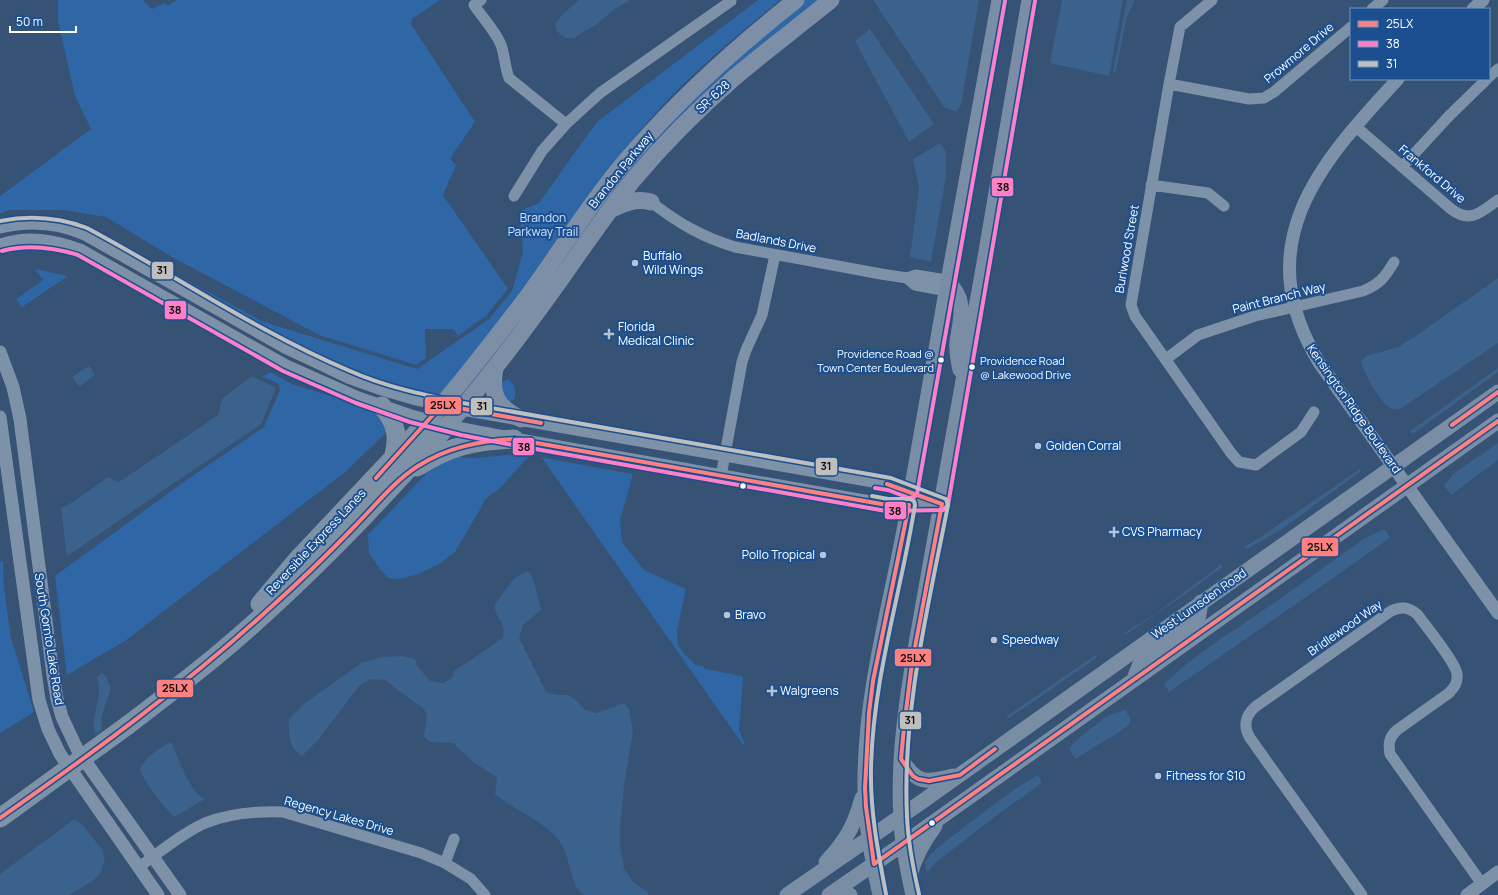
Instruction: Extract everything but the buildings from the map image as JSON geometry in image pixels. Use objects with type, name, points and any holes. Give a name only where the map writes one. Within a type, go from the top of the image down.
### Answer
[{"type":"highway","points":[[382,406],[394,423],[396,432],[393,459]]},
{"type":"highway","name":"Reversible Express Lanes","points":[[186,680],[255,610],[297,560],[428,421]]},
{"type":"highway","name":"Reversible Express Lanes","points":[[0,818],[128,725],[216,656],[302,578],[351,530],[400,479],[447,426]]},
{"type":"highway","points":[[400,479],[434,457],[455,448],[478,442],[514,439]]},
{"type":"main road","name":"Brandon Parkway","points":[[428,421],[528,296],[596,199],[636,148],[706,75],[764,25],[796,0]]},
{"type":"main road","name":"SR-628","points":[[610,210],[642,169],[715,95],[735,77],[831,0]]},
{"type":"main road","points":[[880,895],[870,839],[865,788],[867,729],[873,681],[910,498],[999,0]]},
{"type":"main road","points":[[913,895],[903,844],[901,816],[901,759],[903,727],[909,683],[942,504],[1029,0]]},
{"type":"main road","points":[[642,169],[644,186],[651,202]]},
{"type":"main road","points":[[610,210],[630,201],[641,200],[651,202]]},
{"type":"main road","name":"Brandon Parkway","points":[[447,426],[496,368],[610,210]]},
{"type":"main road","points":[[947,287],[956,291],[961,306],[962,316],[957,348],[963,379]]},
{"type":"main road","points":[[496,368],[493,387],[498,402],[507,411],[521,419]]},
{"type":"main road","name":"West Lumsden Road","points":[[809,880],[870,839],[1498,392]]},
{"type":"main road","name":"West Lumsden Road","points":[[829,895],[944,815],[1498,421]]},
{"type":"main road","points":[[1134,679],[1141,661],[1198,620],[1202,602]]},
{"type":"main road","points":[[901,759],[909,771],[918,779],[929,781],[960,775]]},
{"type":"main road","points":[[787,895],[809,880],[847,836],[857,816],[865,788]]},
{"type":"main road","points":[[909,879],[914,860],[920,847],[944,815]]},
{"type":"main road","points":[[840,895],[850,895]]},
{"type":"street","points":[[481,0],[474,5],[500,42],[505,56],[509,78],[566,124]]},
{"type":"street","points":[[514,196],[542,151],[566,124],[600,93],[731,0]]},
{"type":"street","name":"Burlwood Street","points":[[1212,0],[1180,27],[1130,305],[1135,316],[1231,454],[1239,462],[1256,464],[1301,432],[1314,412]]},
{"type":"street","points":[[1373,8],[1383,0]]},
{"type":"street","points":[[1474,8],[1483,0]]},
{"type":"street","name":"Prowmore Drive","points":[[1169,84],[1249,99],[1264,98],[1274,92],[1350,28]]},
{"type":"street","points":[[1490,76],[1498,69]]},
{"type":"street","name":"Kensington Ridge Boulevard","points":[[1397,80],[1355,126],[1319,174],[1307,196],[1297,220],[1292,243],[1290,265],[1291,285],[1295,308],[1304,336],[1320,364],[1498,613]]},
{"type":"street","points":[[1402,167],[1449,116],[1486,80]]},
{"type":"street","name":"Frankford Drive","points":[[1355,126],[1451,209],[1463,216],[1477,215],[1498,200]]},
{"type":"street","points":[[1151,186],[1208,194],[1224,206]]},
{"type":"street","name":"Badlands Drive","points":[[651,202],[680,223],[703,236],[735,247],[908,278],[916,275],[940,279],[947,287]]},
{"type":"street","points":[[0,227],[25,222],[44,223],[71,228],[314,362],[348,377],[416,400],[890,484],[910,498],[942,504]]},
{"type":"street","points":[[0,245],[21,240],[35,239],[50,241],[80,250],[279,363],[333,388],[428,421],[514,439],[887,505],[910,498]]},
{"type":"street","points":[[721,476],[734,398],[742,362],[762,315],[775,255]]},
{"type":"street","name":"Paint Branch Way","points":[[1166,359],[1198,335],[1255,316],[1295,308],[1363,291],[1372,287],[1384,278],[1394,262]]},
{"type":"street","name":"South Gornto Lake Road","points":[[0,352],[13,387],[20,419],[55,691],[60,712],[78,751],[180,895]]},
{"type":"street","name":"South Gornto Lake Road","points":[[0,417],[34,667],[43,715],[60,754],[158,895]]},
{"type":"street","name":"Bridlewood Way","points":[[1362,895],[1250,738],[1245,722],[1247,716],[1255,707],[1397,608],[1412,610],[1417,614],[1455,667],[1457,681],[1454,688],[1449,693],[1392,735],[1389,741],[1390,754],[1482,884]]},
{"type":"street","name":"Regency Lakes Drive","points":[[139,867],[185,834],[205,823],[233,814],[260,811],[283,812],[421,853],[445,863],[471,879],[485,895]]},
{"type":"street","points":[[445,863],[454,839]]},
{"type":"street","points":[[1467,895],[1498,872]]},
{"type":"green space","points":[[58,0],[143,0],[152,9],[165,3],[167,6],[177,0],[440,0],[412,19],[411,24],[475,122],[451,157],[451,160],[456,165],[443,195],[508,289],[486,316],[458,336],[453,329],[425,329],[426,358],[416,365],[319,335],[172,257],[106,217],[63,210],[10,210],[0,214],[0,196],[91,129],[75,96],[58,21]]},
{"type":"green space","name":"Brandon Parkway Trail","points":[[758,0],[780,0],[698,70],[668,100],[632,140],[574,216],[488,338],[447,389],[438,396],[429,397],[358,372],[241,317],[80,223],[264,322],[417,369],[489,319],[512,291],[523,252],[520,211],[539,203],[597,122]]},
{"type":"green space","points":[[804,0],[823,0],[689,113],[465,394],[463,392],[585,221],[671,117]]},
{"type":"green space","points":[[35,269],[68,276],[22,307],[16,299],[43,280]]},
{"type":"green space","points":[[270,372],[294,385],[361,405],[380,416],[387,432],[344,473],[125,641],[67,675],[55,576],[185,481],[264,427],[280,390],[279,384],[262,377]]},
{"type":"green space","points":[[508,379],[514,386],[515,391],[514,400],[509,402],[504,400],[501,383]]},
{"type":"green space","points":[[516,454],[530,455],[500,488],[485,499],[455,552],[439,564],[416,575],[399,579],[388,578],[379,568],[369,553],[368,535],[439,460],[453,457],[476,458]]},
{"type":"green space","points":[[539,457],[633,474],[620,520],[622,542],[644,570],[686,589],[677,631],[678,645],[685,655],[696,665],[703,666],[705,669],[742,676],[739,730],[745,744],[743,745],[542,458]]},
{"type":"green space","points":[[3,561],[4,588],[11,638],[34,712],[0,733],[0,562]]},
{"type":"shaded area","points":[[579,0],[631,0],[616,8],[597,24],[574,38],[566,38],[556,30],[555,24],[562,15]]},
{"type":"shaded area","points":[[873,0],[979,0],[961,105],[956,112],[944,107]]},
{"type":"shaded area","points":[[1062,0],[1123,0],[1109,76],[1050,63]]},
{"type":"shaded area","points":[[1127,0],[1135,0],[1126,20],[1116,71],[1113,72]]},
{"type":"shaded area","points":[[870,29],[934,124],[909,142],[855,41]]},
{"type":"shaded area","points":[[940,143],[946,152],[946,176],[931,262],[910,257],[919,188],[913,159]]},
{"type":"shaded area","points":[[1498,278],[1498,343],[1400,409],[1389,407],[1374,389],[1366,374],[1361,362],[1366,356],[1398,347]]},
{"type":"shaded area","points":[[89,366],[95,375],[79,387],[72,377]]},
{"type":"shaded area","points":[[1498,368],[1498,372],[1413,434],[1410,431]]},
{"type":"shaded area","points":[[252,376],[276,388],[261,424],[67,556],[61,508],[71,503],[108,477],[119,482],[218,415],[222,399]]},
{"type":"shaded area","points":[[1498,443],[1498,460],[1451,495],[1444,486],[1453,474]]},
{"type":"shaded area","points":[[1360,469],[1361,471],[1282,529],[1247,549],[1243,547],[1253,542]]},
{"type":"shaded area","points":[[1385,529],[1390,538],[1169,692],[1164,684],[1196,656],[1283,597],[1365,538]]},
{"type":"shaded area","points":[[1220,563],[1222,567],[1125,635],[1124,633],[1152,616],[1217,568]]},
{"type":"shaded area","points":[[528,571],[533,578],[541,610],[523,625],[519,638],[546,692],[557,695],[567,695],[575,699],[585,710],[597,713],[624,703],[629,709],[633,732],[624,786],[620,827],[620,845],[624,868],[634,883],[648,892],[648,895],[584,895],[578,890],[563,847],[553,834],[538,822],[511,806],[495,794],[497,777],[473,762],[453,743],[430,742],[424,736],[427,714],[422,707],[385,680],[371,679],[360,685],[318,740],[302,756],[294,749],[290,740],[289,719],[304,704],[361,663],[381,657],[402,656],[415,659],[417,666],[430,681],[443,683],[452,678],[454,671],[503,638],[503,628],[494,606],[513,580]]},
{"type":"shaded area","points":[[1097,654],[1096,658],[1007,719],[1007,716]]},
{"type":"shaded area","points":[[102,673],[105,675],[111,688],[101,719],[102,730],[95,734],[94,721],[99,694],[97,678]]},
{"type":"shaded area","points":[[1125,710],[1130,717],[1130,724],[1075,759],[1069,749],[1075,741],[1107,716]]},
{"type":"shaded area","points":[[171,742],[189,782],[199,795],[205,799],[174,817],[151,789],[140,770],[142,765],[149,757],[157,750]]},
{"type":"shaded area","points":[[1038,775],[1042,782],[1038,786],[935,863],[928,872],[926,870],[925,861],[941,845],[1004,797]]},
{"type":"shaded area","points":[[73,820],[84,826],[102,850],[105,859],[101,872],[94,880],[69,895],[0,895],[0,874]]},
{"type":"transit line","name":"38","points":[[875,488],[888,490],[909,498],[914,497],[917,494],[1005,1]]},
{"type":"transit line","name":"38","points":[[2,251],[40,247],[78,255],[283,371],[356,403],[410,422],[461,435],[513,445],[886,511],[943,510],[948,505],[1035,1]]},
{"type":"transit line","name":"31","points":[[0,221],[22,218],[44,218],[65,221],[87,228],[282,339],[364,377],[392,386],[420,394],[463,403],[891,478],[946,499],[948,505],[918,660],[908,738],[907,816],[911,855],[919,894]]},
{"type":"transit line","name":"25LX","points":[[1452,425],[1498,392]]},
{"type":"transit line","name":"25LX","points":[[376,478],[442,405],[541,423]]},
{"type":"transit line","name":"25LX","points":[[0,818],[105,743],[206,664],[281,598],[344,537],[400,479],[409,472],[429,459],[464,446],[489,441],[514,439],[887,505],[909,505],[873,681],[869,713],[865,788],[866,807],[874,864],[1498,421]]},
{"type":"transit line","name":"25LX","points":[[887,484],[942,504],[912,663],[901,759],[913,776],[918,779],[929,781],[960,775],[995,749]]},
{"type":"transit line","name":"31","points":[[872,496],[888,499],[910,499],[914,501],[915,505],[882,668],[873,734],[871,768],[873,816],[886,894]]},
{"type":"place","name":"Buffalo Wild Wings","points":[[635,263]]},
{"type":"place","name":"Florida Medical Clinic","points":[[609,334]]},
{"type":"place","name":"Providence Road @ Town Center Boulevard","points":[[941,360]]},
{"type":"place","name":"Providence Road @ Lakewood Drive","points":[[972,367]]},
{"type":"place","name":"Golden Corral","points":[[1038,446]]},
{"type":"place","name":"CVS Pharmacy","points":[[1114,532]]},
{"type":"place","name":"Pollo Tropical","points":[[823,555]]},
{"type":"place","name":"Bravo","points":[[727,615]]},
{"type":"place","name":"Speedway","points":[[994,640]]},
{"type":"place","name":"Walgreens","points":[[772,691]]},
{"type":"place","name":"Fitness for $10","points":[[1158,776]]}]
